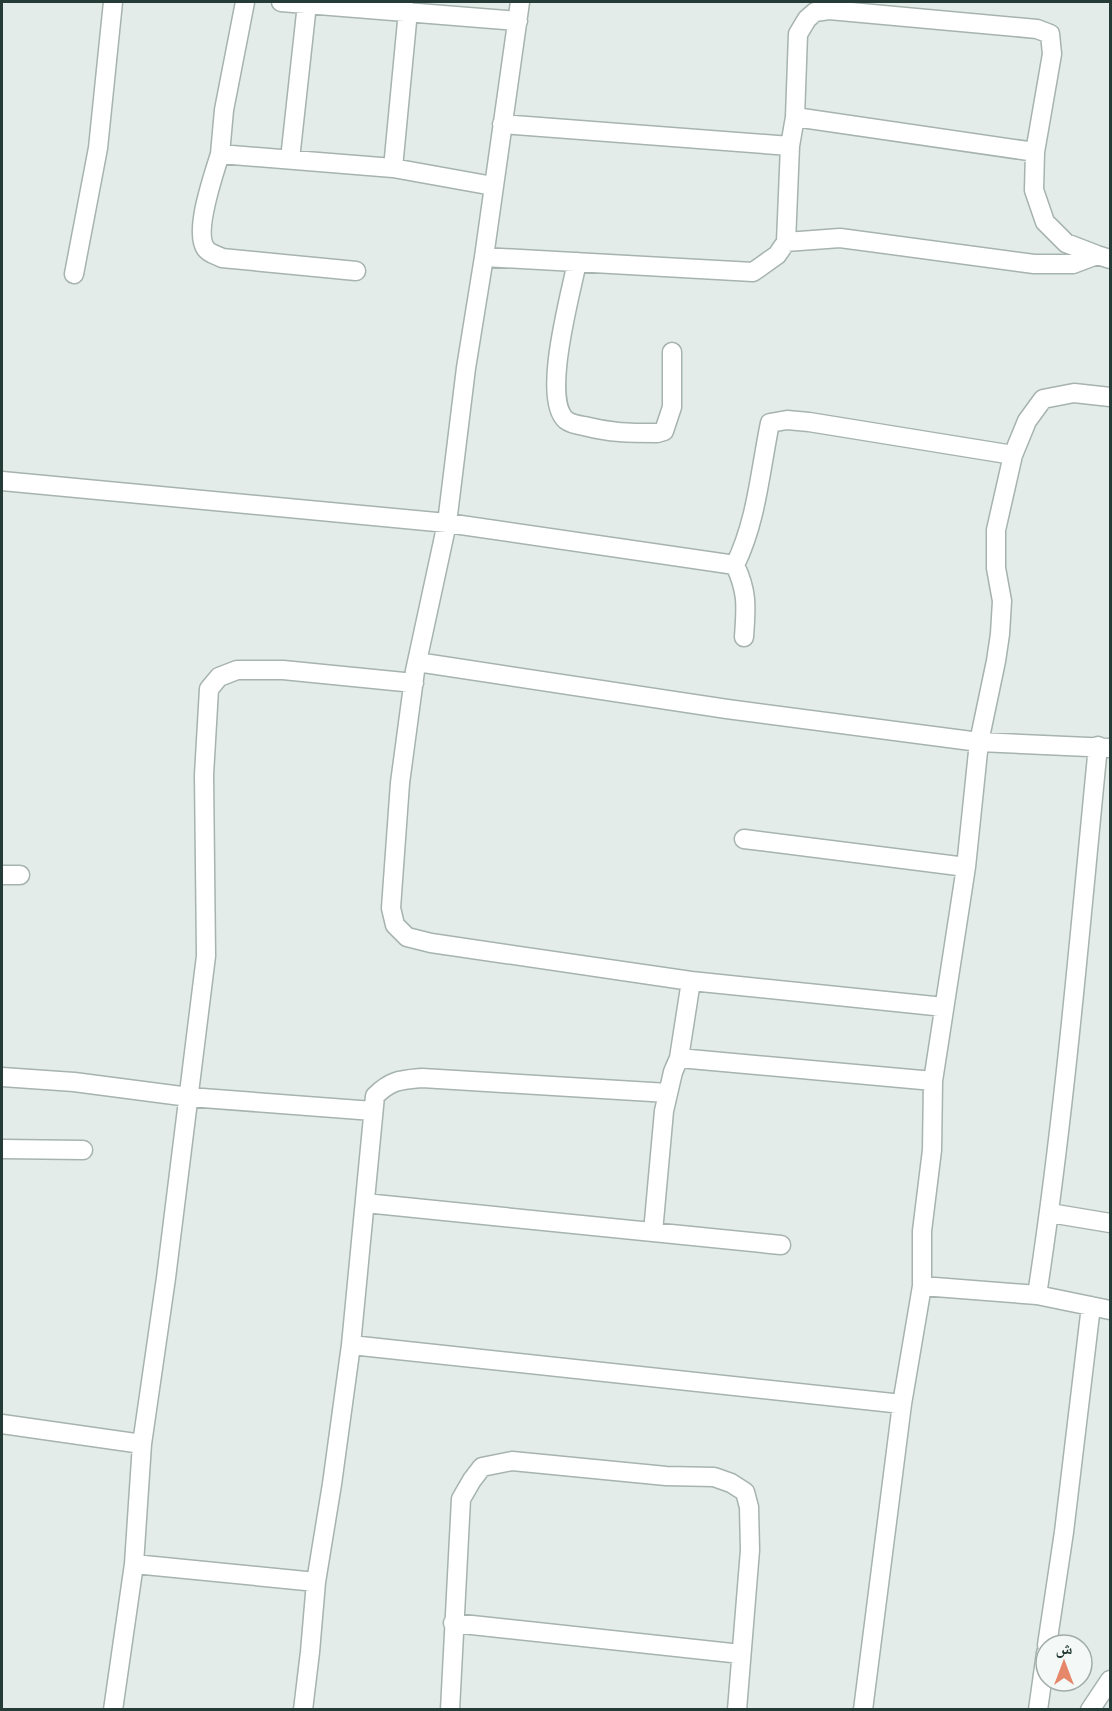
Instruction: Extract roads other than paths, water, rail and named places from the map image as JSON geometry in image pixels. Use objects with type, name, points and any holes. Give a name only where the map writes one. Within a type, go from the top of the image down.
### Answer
[{"type":"street","points":[[74,274],[99,148],[113,2]]},
{"type":"street","points":[[245,2],[224,110],[220,154],[204,210],[202,242],[207,252],[222,258],[356,271]]},
{"type":"street","points":[[281,2],[518,21]]},
{"type":"street","points":[[520,2],[466,368],[447,523],[417,662],[400,783],[391,908],[395,925],[407,937],[430,943],[691,981],[944,1007]]},
{"type":"street","points":[[290,159],[307,4]]},
{"type":"street","points":[[484,257],[753,272],[777,255],[786,242],[798,34],[807,19],[815,12],[829,10],[1037,28],[1050,34],[1052,54],[1035,152],[1034,189],[1045,222],[1066,243],[1104,257]]},
{"type":"street","points":[[393,168],[408,11]]},
{"type":"street","points":[[795,117],[1035,152]]},
{"type":"street","points":[[502,124],[790,146]]},
{"type":"street","points":[[220,154],[393,168],[493,186]]},
{"type":"street","points":[[786,242],[840,238],[1034,264],[1073,264],[1104,257]]},
{"type":"street","points":[[577,262],[555,385],[560,413],[568,422],[610,432],[657,433],[664,431],[672,407],[672,352]]},
{"type":"street","points":[[863,1710],[902,1404],[922,1286],[922,1231],[932,1150],[933,1081],[966,867],[979,742],[1000,634],[1002,601],[996,568],[996,530],[1013,455],[1027,421],[1043,399],[1074,393],[1110,397]]},
{"type":"street","points":[[735,565],[743,550],[757,502],[770,423],[787,420],[809,422],[1013,455]]},
{"type":"street","points":[[2,481],[447,523],[735,565]]},
{"type":"street","points":[[735,565],[744,584],[746,597],[744,637]]},
{"type":"street","points":[[417,662],[727,709],[979,742],[1104,747],[1050,1213],[1038,1296]]},
{"type":"street","points":[[113,1710],[134,1564],[142,1444],[166,1278],[206,956],[204,775],[208,689],[219,677],[237,670],[283,670],[414,683]]},
{"type":"street","points":[[744,838],[966,867]]},
{"type":"street","points":[[653,1232],[664,1111],[679,1058],[691,981]]},
{"type":"street","points":[[679,1058],[933,1081]]},
{"type":"street","points":[[2,1077],[74,1082],[189,1097],[373,1111]]},
{"type":"street","points":[[303,1710],[316,1582],[351,1345],[375,1096],[386,1085],[402,1080],[422,1078],[668,1093]]},
{"type":"street","points":[[2,1149],[83,1150]]},
{"type":"street","points":[[365,1203],[781,1245]]},
{"type":"street","points":[[1050,1213],[1110,1223]]},
{"type":"street","points":[[922,1286],[1038,1296],[1110,1310]]},
{"type":"street","points":[[1049,1633],[1064,1532],[1091,1306]]},
{"type":"street","points":[[351,1345],[902,1404]]},
{"type":"street","points":[[2,1424],[142,1444]]},
{"type":"street","points":[[450,1710],[461,1499],[482,1467],[512,1461],[666,1476],[714,1477],[731,1483],[745,1492],[749,1507],[750,1550],[737,1710]]},
{"type":"street","points":[[134,1564],[316,1582]]},
{"type":"street","points":[[453,1623],[741,1653]]},
{"type":"street","points":[[1089,1710],[1110,1680]]},
{"type":"street","points":[[1038,1710],[1040,1693]]}]
